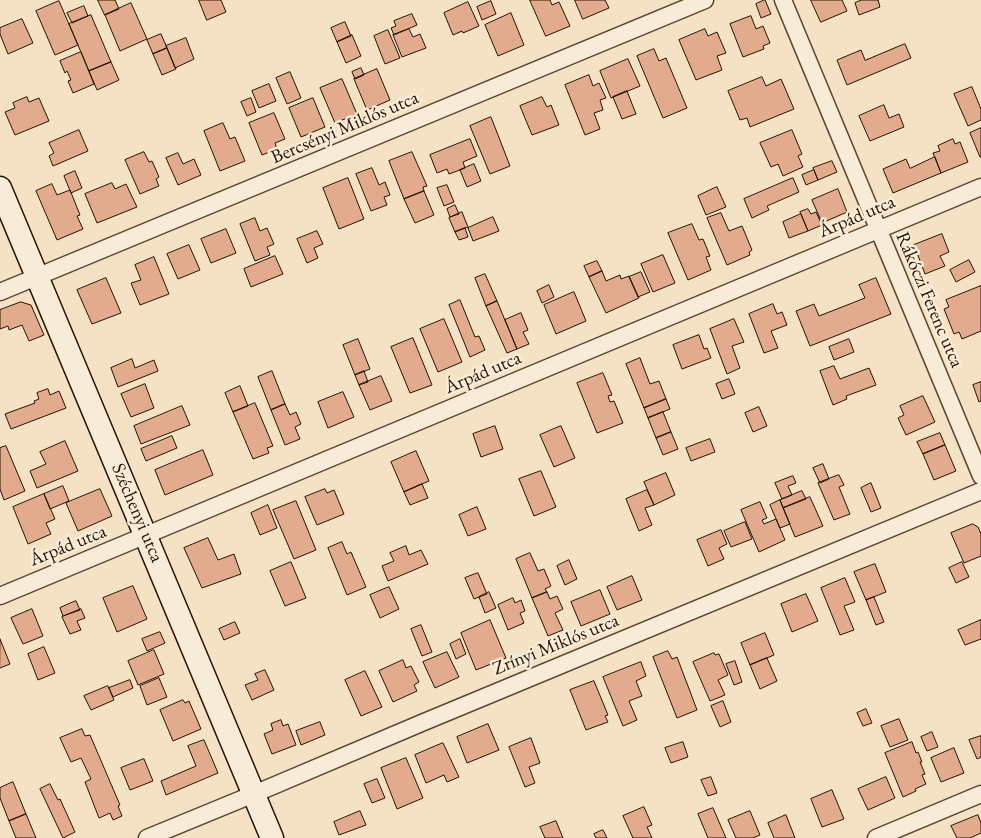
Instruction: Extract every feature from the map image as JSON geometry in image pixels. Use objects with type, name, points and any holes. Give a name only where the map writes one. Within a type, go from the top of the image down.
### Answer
[{"type":"street","name":"Bercsényi Miklós utca","points":[[0,292],[705,0]]},
{"type":"street","name":"Rákóczi Ferenc utca","points":[[783,0],[981,476]]},
{"type":"street","name":"Árpád utca","points":[[0,596],[981,187]]},
{"type":"street","name":"Széchenyi utca","points":[[0,188],[272,838]]},
{"type":"street","name":"Zrínyi Miklós utca","points":[[147,838],[981,491]]},
{"type":"street","points":[[876,838],[981,794]]},
{"type":"building","points":[[98,0],[115,0],[119,9],[105,15]]},
{"type":"building","points":[[199,0],[221,0],[226,12],[207,20]]},
{"type":"building","points":[[530,0],[550,0],[552,5],[559,2],[570,26],[546,36]]},
{"type":"building","points":[[575,0],[605,0],[609,8],[583,19]]},
{"type":"building","points":[[765,0],[771,14],[761,18],[756,4]]},
{"type":"building","points":[[811,0],[842,0],[847,11],[821,22]]},
{"type":"building","points":[[862,0],[878,0],[880,7],[859,15],[855,3]]},
{"type":"building","points":[[59,1],[78,45],[55,55],[36,11]]},
{"type":"building","points":[[491,1],[496,14],[482,20],[477,7]]},
{"type":"building","points":[[468,2],[479,26],[453,35],[444,13]]},
{"type":"building","points":[[131,3],[147,39],[120,51],[105,15]]},
{"type":"building","points":[[84,6],[88,16],[72,23],[67,13]]},
{"type":"building","points":[[511,13],[524,45],[498,56],[485,25]]},
{"type":"building","points":[[412,14],[417,25],[394,35],[391,28],[396,26],[394,21]]},
{"type":"building","points":[[91,15],[111,62],[89,71],[69,24]]},
{"type":"building","points":[[751,16],[756,29],[763,26],[770,43],[763,46],[764,49],[743,57],[730,24]]},
{"type":"building","points":[[22,19],[33,43],[8,54],[0,34],[0,28]]},
{"type":"building","points":[[345,22],[351,36],[337,42],[331,28]]},
{"type":"building","points":[[409,29],[413,37],[420,34],[426,48],[402,57],[393,35]]},
{"type":"building","points":[[705,29],[708,36],[717,32],[726,53],[717,56],[722,70],[696,80],[679,40]]},
{"type":"building","points":[[388,30],[400,58],[385,64],[374,36]]},
{"type":"building","points":[[161,34],[167,48],[153,54],[147,40]]},
{"type":"building","points":[[352,35],[361,56],[346,63],[337,42]]},
{"type":"building","points":[[186,38],[194,59],[175,68],[166,46]]},
{"type":"building","points":[[905,44],[911,58],[847,85],[837,60],[861,50],[865,60]]},
{"type":"building","points":[[167,48],[176,69],[162,75],[153,54]]},
{"type":"building","points":[[654,49],[659,61],[666,58],[687,108],[663,118],[637,56]]},
{"type":"building","points":[[81,52],[94,84],[73,93],[68,81],[71,80],[67,71],[65,73],[60,61]]},
{"type":"building","points":[[628,59],[640,86],[611,98],[600,71]]},
{"type":"building","points":[[111,62],[119,80],[97,90],[89,71]]},
{"type":"building","points":[[361,68],[364,75],[355,79],[352,72]]},
{"type":"building","points":[[377,69],[390,100],[367,110],[354,79]]},
{"type":"building","points":[[290,72],[301,98],[287,104],[276,78]]},
{"type":"building","points":[[589,75],[593,86],[599,83],[606,98],[600,100],[603,110],[594,113],[600,129],[585,135],[565,85]]},
{"type":"building","points":[[762,77],[766,86],[781,79],[794,109],[750,127],[747,118],[740,120],[728,91]]},
{"type":"building","points":[[342,79],[357,114],[335,123],[320,88]]},
{"type":"building","points":[[269,84],[276,101],[259,108],[252,91]]},
{"type":"building","points":[[972,87],[981,109],[981,120],[968,126],[954,94]]},
{"type":"building","points":[[627,91],[636,114],[622,119],[613,97]]},
{"type":"building","points":[[27,97],[29,102],[39,98],[49,121],[15,135],[5,112],[15,108],[13,103]]},
{"type":"building","points":[[542,97],[547,107],[551,105],[559,125],[532,135],[520,106]]},
{"type":"building","points":[[251,98],[256,112],[247,116],[241,102]]},
{"type":"building","points":[[313,98],[325,127],[301,137],[289,108]]},
{"type":"building","points":[[884,105],[889,118],[899,114],[904,127],[870,141],[859,116]]},
{"type":"building","points":[[274,113],[285,139],[275,143],[277,149],[262,155],[249,123]]},
{"type":"building","points":[[491,117],[510,166],[490,174],[470,126]]},
{"type":"building","points":[[223,123],[230,139],[235,137],[245,161],[220,171],[204,131]]},
{"type":"building","points":[[981,128],[981,157],[980,157],[970,133]]},
{"type":"building","points":[[79,130],[88,151],[53,166],[49,156],[54,153],[49,143]]},
{"type":"building","points":[[792,130],[802,154],[798,156],[803,167],[783,176],[778,164],[771,167],[760,143]]},
{"type":"building","points":[[470,139],[477,156],[463,162],[465,168],[449,174],[447,169],[437,173],[430,155]]},
{"type":"building","points":[[953,139],[955,144],[960,142],[968,162],[941,173],[933,153],[940,151],[938,146]]},
{"type":"building","points":[[144,152],[149,162],[152,161],[159,177],[156,179],[159,186],[140,194],[125,160]]},
{"type":"building","points":[[412,152],[427,186],[423,187],[424,191],[404,199],[389,161]]},
{"type":"building","points":[[178,153],[183,164],[194,159],[201,175],[178,185],[166,158]]},
{"type":"building","points":[[935,157],[941,173],[893,193],[883,169],[906,159],[910,168]]},
{"type":"building","points":[[832,161],[837,172],[818,180],[813,168]]},
{"type":"building","points":[[474,164],[481,181],[467,187],[460,170]]},
{"type":"building","points":[[372,168],[379,185],[385,182],[390,195],[384,197],[387,205],[371,211],[356,174]]},
{"type":"building","points":[[814,170],[818,180],[806,185],[802,175]]},
{"type":"building","points":[[75,171],[82,188],[71,193],[64,176]]},
{"type":"building","points":[[348,178],[364,219],[339,229],[323,188]]},
{"type":"building","points":[[793,178],[799,192],[767,206],[769,210],[752,218],[744,199]]},
{"type":"building","points":[[112,183],[115,189],[126,184],[137,207],[97,223],[85,194]]},
{"type":"building","points":[[52,184],[57,195],[70,190],[80,215],[77,216],[83,229],[57,240],[36,191]]},
{"type":"building","points":[[447,185],[454,202],[444,206],[437,188]]},
{"type":"building","points":[[717,187],[726,207],[706,215],[698,196]]},
{"type":"building","points":[[838,189],[847,212],[822,223],[812,200]]},
{"type":"building","points":[[424,191],[434,215],[415,223],[404,199]]},
{"type":"building","points":[[455,205],[459,214],[450,217],[447,209]]},
{"type":"building","points":[[808,209],[811,214],[816,212],[822,225],[808,231],[800,212]]},
{"type":"building","points":[[462,212],[468,227],[455,232],[449,218]]},
{"type":"building","points":[[721,213],[729,231],[742,226],[752,250],[749,252],[750,255],[727,265],[707,218]]},
{"type":"building","points":[[801,214],[808,231],[789,238],[783,222]]},
{"type":"building","points":[[493,217],[499,231],[473,241],[468,228]]},
{"type":"building","points":[[255,218],[260,231],[267,228],[274,244],[267,247],[270,255],[255,261],[240,224]]},
{"type":"building","points":[[692,224],[699,240],[703,239],[710,256],[706,257],[711,270],[688,280],[668,233]]},
{"type":"building","points":[[465,228],[468,237],[459,240],[455,232]]},
{"type":"building","points":[[226,229],[236,253],[211,263],[201,239]]},
{"type":"building","points":[[317,231],[323,244],[314,248],[318,258],[307,263],[297,239]]},
{"type":"building","points":[[942,234],[949,252],[940,256],[945,266],[925,274],[914,245]]},
{"type":"building","points":[[189,245],[200,270],[178,279],[167,254]]},
{"type":"building","points":[[663,255],[675,283],[653,292],[641,264]]},
{"type":"building","points":[[275,256],[283,274],[251,287],[244,269]]},
{"type":"building","points":[[154,257],[169,294],[140,305],[131,283],[141,280],[135,265]]},
{"type":"building","points":[[969,260],[975,272],[956,282],[950,270]]},
{"type":"building","points":[[597,261],[602,271],[589,277],[584,266]]},
{"type":"building","points":[[602,271],[606,281],[620,275],[621,279],[629,276],[639,298],[606,313],[589,277]]},
{"type":"building","points":[[641,272],[650,292],[638,297],[629,277]]},
{"type":"building","points":[[485,274],[497,301],[486,306],[475,278]]},
{"type":"building","points":[[106,278],[121,313],[92,324],[77,290]]},
{"type":"building","points":[[876,278],[891,314],[810,346],[796,311],[814,304],[819,316],[865,298],[859,285]]},
{"type":"building","points":[[549,285],[554,297],[542,303],[537,291]]},
{"type":"building","points":[[981,286],[981,331],[962,339],[959,332],[954,334],[944,309],[949,307],[946,300]]},
{"type":"building","points":[[574,292],[586,321],[556,334],[544,305]]},
{"type":"building","points":[[460,300],[475,337],[479,336],[485,350],[470,357],[449,305]]},
{"type":"building","points":[[497,301],[517,349],[507,353],[486,306]]},
{"type":"building","points":[[21,302],[31,305],[44,335],[29,341],[22,325],[9,330],[8,326],[0,329],[0,310]]},
{"type":"building","points":[[773,304],[777,314],[782,312],[787,325],[771,331],[778,348],[764,353],[749,314]]},
{"type":"building","points":[[521,313],[528,330],[523,332],[529,344],[517,349],[505,320]]},
{"type":"building","points":[[444,319],[462,362],[438,372],[420,329]]},
{"type":"building","points":[[734,319],[744,342],[732,346],[740,368],[727,374],[710,329]]},
{"type":"building","points":[[699,335],[704,349],[707,348],[711,358],[682,369],[673,345]]},
{"type":"building","points":[[413,338],[432,385],[410,393],[391,347]]},
{"type":"building","points":[[358,339],[370,369],[355,375],[343,345]]},
{"type":"building","points":[[849,339],[854,352],[834,360],[829,347]]},
{"type":"building","points":[[640,358],[650,384],[659,381],[666,399],[644,408],[626,364]]},
{"type":"building","points":[[132,359],[135,368],[154,360],[158,371],[118,387],[111,368]]},
{"type":"building","points":[[834,366],[840,379],[869,368],[876,385],[846,396],[847,399],[833,405],[820,371]]},
{"type":"building","points":[[272,371],[285,404],[271,410],[258,377]]},
{"type":"building","points":[[364,371],[368,382],[359,385],[355,375]]},
{"type":"building","points":[[603,373],[612,395],[608,396],[610,402],[614,401],[623,423],[597,433],[577,383]]},
{"type":"building","points":[[381,376],[392,401],[370,410],[359,385]]},
{"type":"building","points":[[729,379],[735,394],[722,399],[716,384]]},
{"type":"building","points":[[981,382],[981,401],[979,402],[973,385]]},
{"type":"building","points":[[145,384],[154,408],[131,417],[121,394]]},
{"type":"building","points":[[240,386],[248,406],[233,412],[225,393]]},
{"type":"building","points":[[48,389],[50,395],[59,391],[66,408],[11,429],[5,414],[35,403],[34,401],[39,399],[37,393]]},
{"type":"building","points":[[343,392],[354,417],[328,428],[318,402]]},
{"type":"building","points":[[923,396],[935,422],[906,435],[898,418],[904,415],[900,406]]},
{"type":"building","points":[[666,399],[670,409],[648,418],[644,408]]},
{"type":"building","points":[[255,403],[273,446],[267,448],[269,453],[253,459],[233,412]]},
{"type":"building","points":[[285,404],[290,415],[296,412],[301,424],[295,427],[300,439],[285,445],[271,410]]},
{"type":"building","points":[[182,406],[190,425],[141,444],[134,426]]},
{"type":"building","points":[[759,407],[767,426],[753,432],[745,413]]},
{"type":"building","points":[[663,412],[671,432],[656,438],[648,418]]},
{"type":"building","points":[[495,426],[503,449],[481,457],[473,434]]},
{"type":"building","points":[[561,426],[575,458],[554,467],[540,435]]},
{"type":"building","points":[[671,432],[678,449],[663,455],[656,438]]},
{"type":"building","points":[[940,433],[945,445],[923,454],[917,442]]},
{"type":"building","points":[[172,436],[177,448],[146,461],[141,449]]},
{"type":"building","points":[[710,439],[715,452],[691,461],[686,448]]},
{"type":"building","points":[[65,441],[78,471],[37,488],[30,471],[46,464],[40,452]]},
{"type":"building","points":[[945,445],[956,471],[934,480],[923,454]]},
{"type":"building","points":[[6,446],[25,491],[4,500],[0,489],[0,448]]},
{"type":"building","points":[[203,450],[213,475],[165,495],[155,470]]},
{"type":"building","points":[[416,451],[429,481],[404,492],[391,462]]},
{"type":"building","points":[[823,464],[829,479],[820,483],[813,468]]},
{"type":"building","points":[[541,471],[556,507],[534,516],[519,479]]},
{"type":"building","points":[[666,473],[675,495],[654,505],[644,482]]},
{"type":"building","points":[[839,475],[844,485],[839,487],[850,514],[834,520],[818,483]]},
{"type":"building","points":[[793,476],[796,483],[788,486],[792,495],[782,499],[775,483]]},
{"type":"building","points":[[871,483],[881,508],[871,512],[861,488]]},
{"type":"building","points":[[422,484],[428,498],[410,505],[404,492]]},
{"type":"building","points":[[63,486],[69,501],[50,509],[44,494]]},
{"type":"building","points":[[100,489],[112,516],[78,531],[66,503]]},
{"type":"building","points":[[325,489],[327,493],[334,490],[344,514],[317,525],[305,497]]},
{"type":"building","points":[[647,490],[654,505],[645,508],[652,525],[639,531],[626,499]]},
{"type":"building","points":[[802,491],[806,499],[783,508],[780,500]]},
{"type":"building","points":[[44,494],[55,519],[46,523],[51,534],[28,544],[13,507]]},
{"type":"building","points":[[810,497],[823,526],[795,537],[783,508]]},
{"type":"building","points":[[780,500],[790,524],[780,528],[770,505]]},
{"type":"building","points":[[296,501],[316,550],[294,559],[273,510]]},
{"type":"building","points":[[760,502],[767,518],[762,520],[764,524],[776,519],[785,540],[759,552],[741,510]]},
{"type":"building","points":[[268,505],[277,528],[260,535],[251,513]]},
{"type":"building","points":[[477,507],[486,529],[468,536],[459,515]]},
{"type":"building","points":[[745,522],[752,539],[731,547],[724,531]]},
{"type":"building","points":[[973,524],[978,527],[981,534],[981,556],[964,563],[951,533]]},
{"type":"building","points":[[721,530],[727,544],[719,548],[724,559],[708,566],[697,540]]},
{"type":"building","points":[[208,538],[218,560],[234,554],[241,574],[202,588],[184,548]]},
{"type":"building","points":[[342,542],[347,554],[351,552],[366,587],[347,595],[328,548]]},
{"type":"building","points":[[406,546],[409,555],[421,550],[428,564],[388,581],[382,566],[394,561],[390,553]]},
{"type":"building","points":[[530,553],[538,571],[544,569],[551,586],[545,589],[547,592],[532,598],[516,559]]},
{"type":"building","points":[[569,560],[577,579],[565,585],[557,566]]},
{"type":"building","points":[[291,562],[306,598],[285,606],[270,571]]},
{"type":"building","points":[[962,562],[969,577],[956,583],[949,568]]},
{"type":"building","points":[[875,564],[886,592],[866,600],[854,572]]},
{"type":"building","points":[[478,573],[487,594],[474,599],[465,578]]},
{"type":"building","points":[[632,576],[642,600],[617,610],[607,587]]},
{"type":"building","points":[[845,578],[855,602],[844,606],[854,630],[840,635],[821,588]]},
{"type":"building","points":[[133,586],[147,619],[117,632],[103,598]]},
{"type":"building","points":[[389,587],[399,609],[380,618],[370,595]]},
{"type":"building","points":[[600,590],[610,614],[581,626],[571,602]]},
{"type":"building","points":[[489,592],[496,608],[485,613],[479,597]]},
{"type":"building","points":[[547,592],[550,599],[557,596],[563,609],[555,613],[563,630],[548,636],[532,598]]},
{"type":"building","points":[[806,594],[818,621],[792,632],[781,604]]},
{"type":"building","points":[[874,597],[884,622],[876,625],[866,600]]},
{"type":"building","points":[[513,598],[515,603],[521,600],[525,611],[520,613],[524,623],[508,630],[498,605]]},
{"type":"building","points":[[76,601],[80,610],[63,616],[60,608]]},
{"type":"building","points":[[32,609],[43,636],[23,644],[11,618]]},
{"type":"building","points":[[81,609],[85,618],[77,621],[81,630],[70,634],[62,617]]},
{"type":"building","points":[[490,620],[506,658],[476,670],[461,633]]},
{"type":"building","points":[[981,620],[981,639],[965,645],[958,630]]},
{"type":"building","points":[[235,622],[240,633],[224,640],[219,629]]},
{"type":"building","points":[[421,625],[432,652],[422,656],[411,629]]},
{"type":"building","points":[[160,632],[165,643],[147,651],[142,639]]},
{"type":"building","points":[[765,633],[774,655],[750,665],[741,643]]},
{"type":"building","points":[[0,639],[10,664],[0,668]]},
{"type":"building","points":[[460,639],[466,654],[456,659],[450,644]]},
{"type":"building","points":[[44,647],[55,673],[38,680],[28,654]]},
{"type":"building","points":[[154,650],[164,674],[138,685],[128,661]]},
{"type":"building","points":[[668,651],[672,659],[677,657],[697,710],[677,718],[653,657]]},
{"type":"building","points":[[447,652],[459,677],[435,688],[423,662]]},
{"type":"building","points":[[714,653],[715,655],[719,654],[728,675],[718,680],[725,695],[710,701],[693,662]]},
{"type":"building","points":[[767,658],[777,681],[760,689],[750,665]]},
{"type":"building","points":[[403,660],[406,668],[411,666],[419,682],[414,685],[417,691],[393,702],[379,671]]},
{"type":"building","points":[[735,661],[742,682],[734,685],[726,664]]},
{"type":"building","points":[[641,662],[646,676],[636,681],[642,696],[629,701],[637,720],[623,726],[603,677]]},
{"type":"building","points":[[265,670],[274,690],[252,700],[245,685],[258,680],[255,674]]},
{"type":"building","points":[[365,671],[382,707],[361,716],[345,680]]},
{"type":"building","points":[[159,678],[167,697],[147,705],[140,686]]},
{"type":"building","points":[[130,680],[133,688],[113,697],[109,688]]},
{"type":"building","points":[[594,681],[608,715],[605,716],[608,722],[586,730],[570,690]]},
{"type":"building","points":[[108,686],[114,700],[91,710],[84,696]]},
{"type":"building","points":[[183,700],[185,703],[189,701],[201,729],[173,741],[160,710]]},
{"type":"building","points":[[723,701],[731,722],[720,727],[711,706]]},
{"type":"building","points":[[866,709],[872,723],[863,726],[857,713]]},
{"type":"building","points":[[899,719],[908,740],[890,747],[881,726]]},
{"type":"building","points":[[281,720],[283,726],[288,724],[296,745],[272,754],[264,734],[273,730],[271,724]]},
{"type":"building","points":[[320,722],[325,735],[301,745],[296,731]]},
{"type":"building","points":[[488,724],[499,750],[467,763],[457,737]]},
{"type":"building","points":[[82,729],[85,736],[90,735],[120,805],[118,806],[122,816],[113,820],[110,813],[99,818],[85,782],[91,779],[81,758],[71,762],[60,738]]},
{"type":"building","points":[[932,732],[938,747],[927,751],[921,737]]},
{"type":"building","points":[[981,736],[981,757],[977,759],[969,740]]},
{"type":"building","points":[[531,738],[540,763],[529,767],[535,783],[525,787],[509,747]]},
{"type":"building","points":[[204,740],[218,773],[166,795],[161,781],[196,766],[188,746]]},
{"type":"building","points":[[683,742],[688,757],[671,763],[665,748]]},
{"type":"building","points":[[912,742],[922,762],[920,762],[925,774],[922,775],[926,784],[903,797],[885,753]]},
{"type":"building","points":[[443,743],[459,777],[447,782],[444,775],[426,783],[415,755]]},
{"type":"building","points":[[954,748],[964,773],[941,782],[931,758]]},
{"type":"building","points":[[406,758],[423,798],[397,809],[381,768]]},
{"type":"building","points":[[144,759],[153,781],[130,790],[121,768]]},
{"type":"building","points":[[711,777],[717,793],[708,796],[701,780]]},
{"type":"building","points":[[886,777],[895,798],[868,810],[858,789]]},
{"type":"building","points":[[377,779],[385,798],[372,803],[364,784]]},
{"type":"building","points":[[13,782],[26,814],[9,821],[0,798],[0,788]]},
{"type":"building","points":[[50,784],[58,800],[60,799],[75,832],[63,838],[40,789]]},
{"type":"building","points":[[832,790],[844,819],[822,827],[811,799]]},
{"type":"building","points":[[644,807],[652,825],[647,827],[652,838],[633,838],[623,816]]},
{"type":"building","points":[[713,808],[726,838],[708,838],[698,814]]},
{"type":"building","points":[[360,811],[366,825],[339,835],[334,822]]},
{"type":"building","points":[[750,811],[760,835],[753,838],[736,838],[728,820]]},
{"type":"building","points":[[26,814],[36,838],[16,838],[9,821]]},
{"type":"building","points":[[786,815],[795,838],[774,838],[768,823]]},
{"type":"building","points":[[978,815],[981,823],[981,833],[970,838],[957,838],[951,826]]},
{"type":"building","points":[[556,821],[563,838],[545,838],[540,827]]},
{"type":"building","points":[[603,830],[607,838],[596,838],[594,834]]}]
